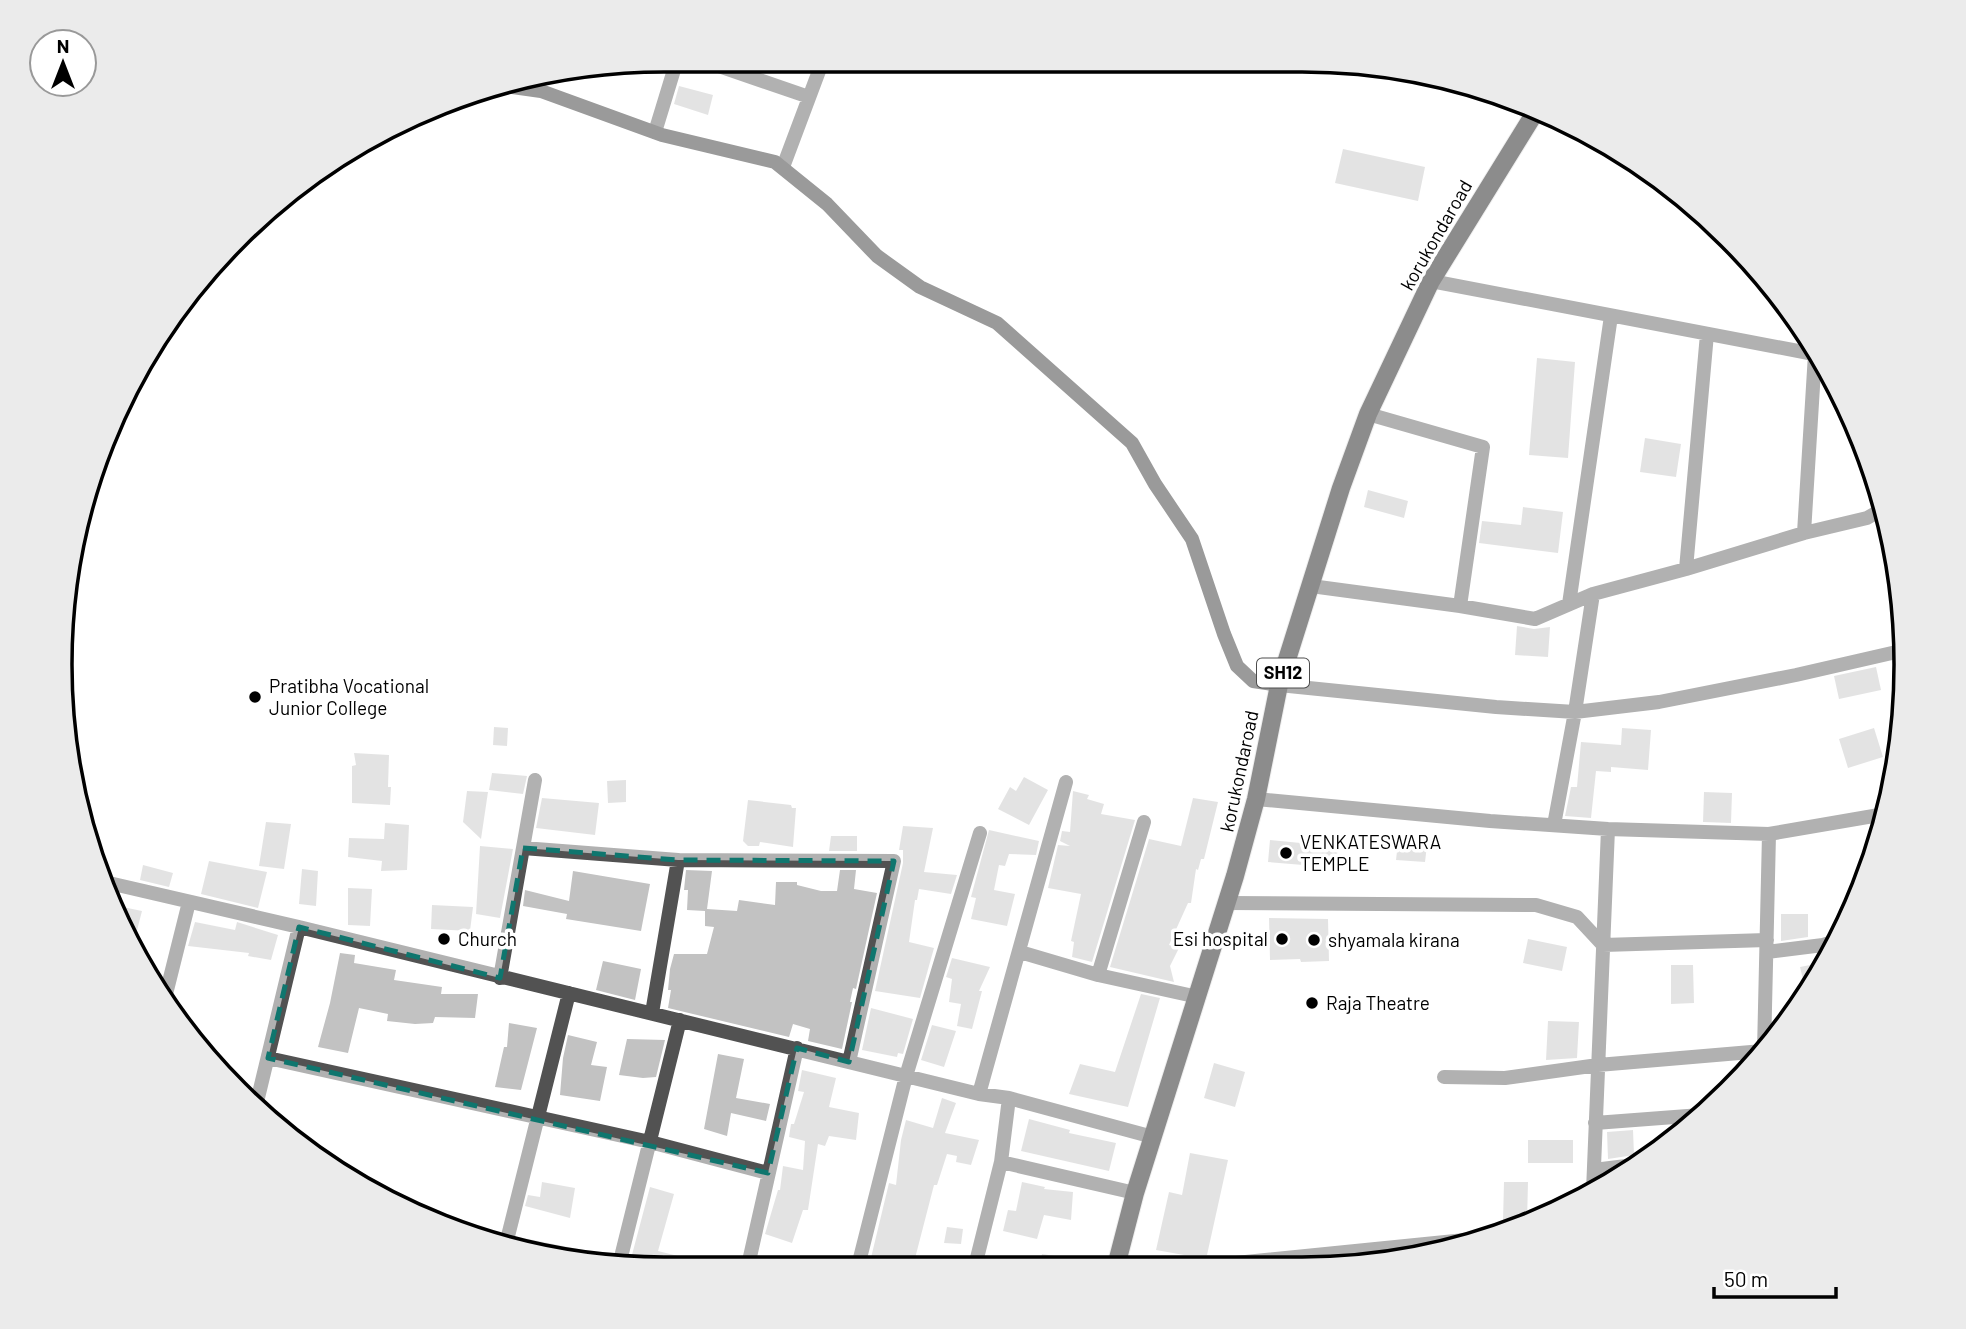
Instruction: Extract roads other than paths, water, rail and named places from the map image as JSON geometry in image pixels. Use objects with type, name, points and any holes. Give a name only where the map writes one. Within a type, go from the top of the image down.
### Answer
[{"type":"main road","points":[[525,89],[541,91],[655,132],[775,162],[827,204],[877,256],[920,287],[997,323],[1132,443],[1155,484],[1192,539],[1237,666],[1252,681],[1279,685]]},
{"type":"main road","name":"korukondaroad","points":[[1119,1257],[1135,1193],[1227,903],[1256,799],[1279,685],[1367,414],[1431,281],[1531,118]]},
{"type":"street","points":[[655,132],[673,72]]},
{"type":"street","points":[[736,72],[809,97]]},
{"type":"street","points":[[783,167],[819,72]]},
{"type":"street","points":[[1431,281],[1805,353]]},
{"type":"street","points":[[1569,604],[1611,316]]},
{"type":"street","points":[[1686,569],[1707,334]]},
{"type":"street","points":[[1804,533],[1816,370]]},
{"type":"street","points":[[1367,414],[1483,447],[1460,606]]},
{"type":"street","points":[[1311,586],[1535,619],[1593,594],[1875,514]]},
{"type":"street","points":[[1554,825],[1593,594]]},
{"type":"street","points":[[1279,685],[1496,707],[1575,712],[1659,702],[1796,675],[1894,652]]},
{"type":"street","points":[[500,978],[535,780]]},
{"type":"street","points":[[979,1094],[1066,782]]},
{"type":"street","points":[[1256,799],[1608,829],[1769,834],[1875,816]]},
{"type":"street","points":[[1098,975],[1144,821]]},
{"type":"street","points":[[1594,1180],[1608,829]]},
{"type":"street","points":[[860,1257],[906,1076],[980,833]]},
{"type":"street","points":[[1764,1035],[1769,834]]},
{"type":"street","points":[[523,848],[678,860],[894,860],[849,1062]]},
{"type":"street","points":[[652,1013],[678,860]]},
{"type":"street","points":[[114,884],[979,1094],[1009,1098],[1153,1137]]},
{"type":"street","points":[[168,987],[189,902]]},
{"type":"street","points":[[1227,903],[1536,905],[1577,917],[1603,945],[1824,945]]},
{"type":"street","points":[[258,1096],[299,927]]},
{"type":"street","points":[[1020,952],[1098,975],[1198,997]]},
{"type":"street","points":[[508,1236],[569,993]]},
{"type":"street","points":[[621,1256],[680,1020]]},
{"type":"street","points":[[750,1257],[797,1048]]},
{"type":"street","points":[[1444,1077],[1505,1078],[1598,1065],[1749,1052]]},
{"type":"street","points":[[268,1058],[650,1142],[768,1173]]},
{"type":"street","points":[[977,1257],[1001,1162],[1009,1098]]},
{"type":"street","points":[[1595,1124],[1684,1116]]},
{"type":"street","points":[[1001,1162],[1135,1193]]},
{"type":"street","points":[[1594,1170],[1615,1167]]},
{"type":"place","name":"Pratibha Vocational Junior College","points":[[255,697]]},
{"type":"place","name":"VENKATESWARA TEMPLE","points":[[1286,853]]},
{"type":"place","name":"Church","points":[[444,939]]},
{"type":"place","name":"Esi hospital","points":[[1282,939]]},
{"type":"place","name":"shyamala kirana","points":[[1314,940]]},
{"type":"place","name":"Raja Theatre","points":[[1312,1003]]}]
